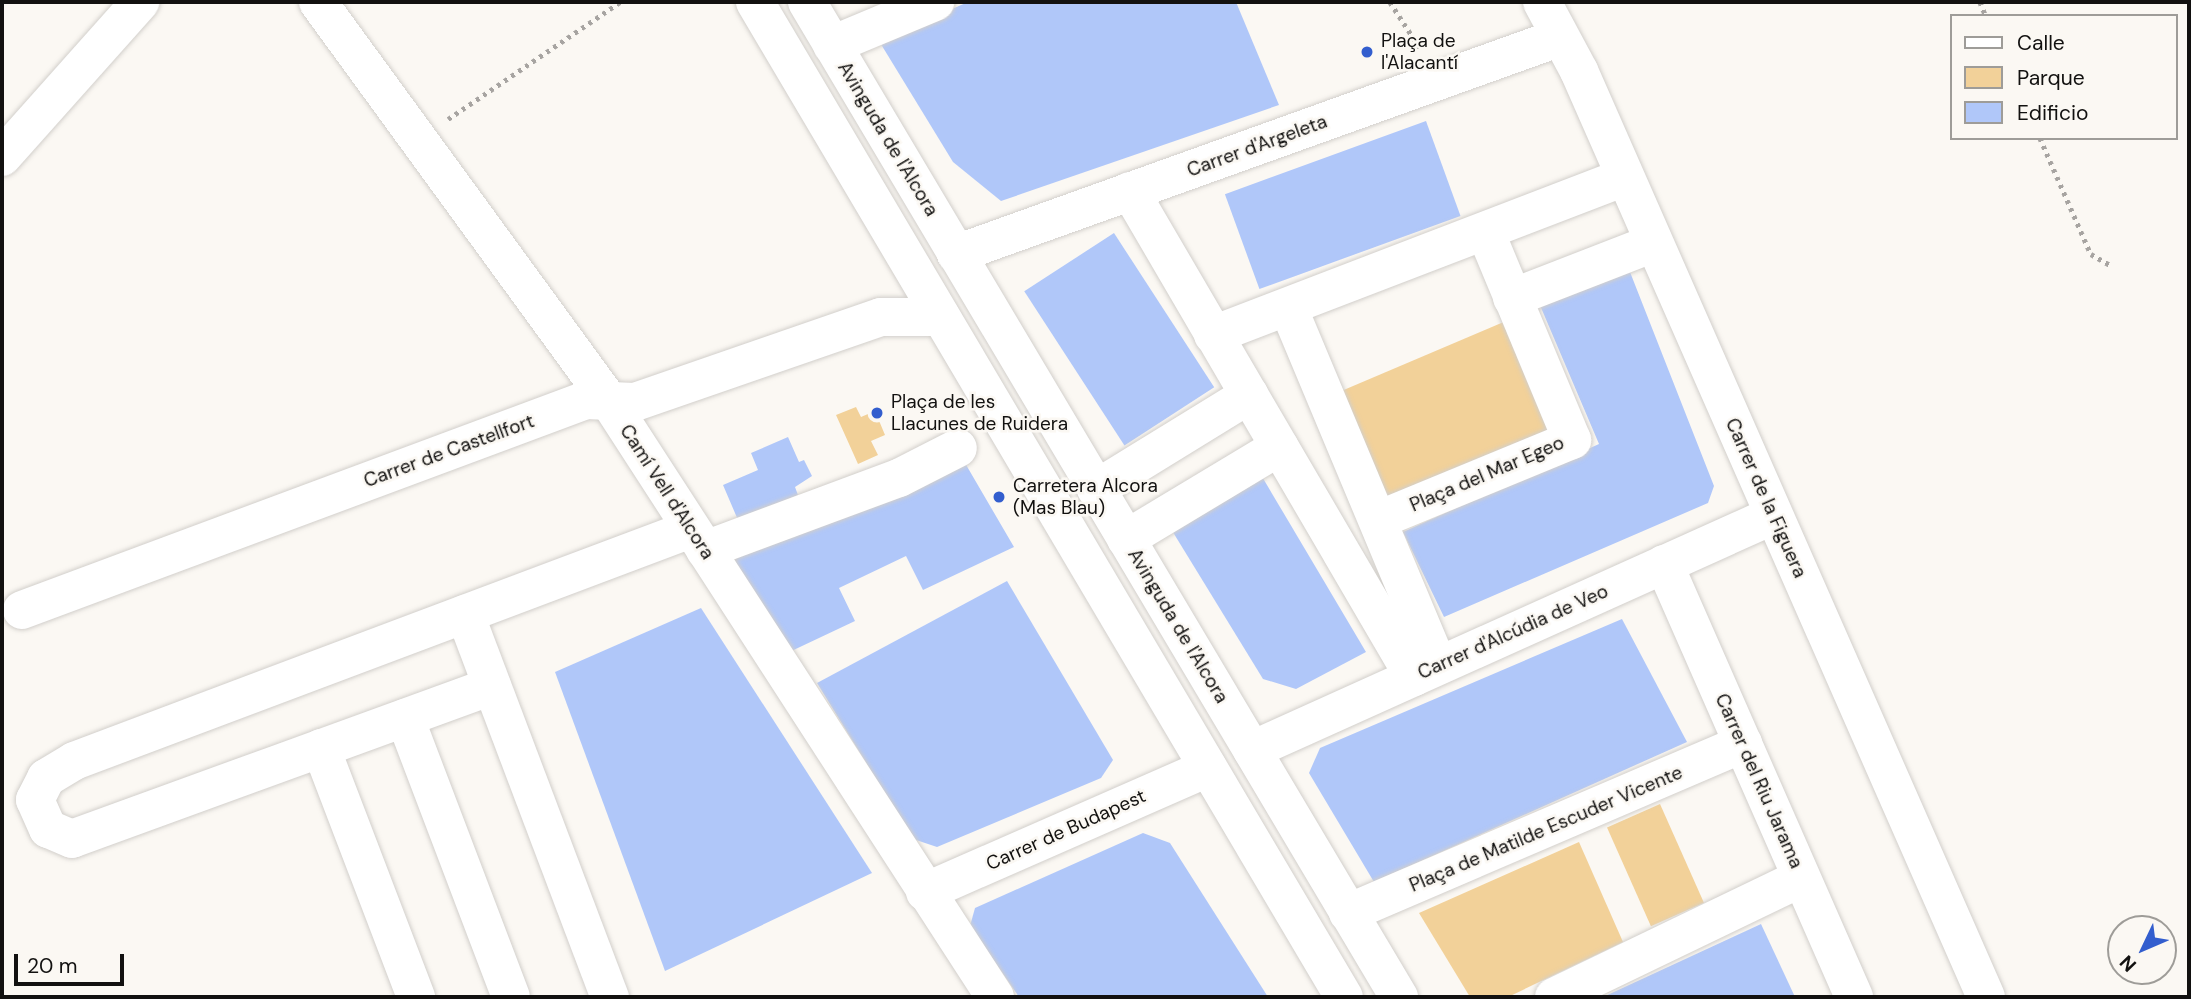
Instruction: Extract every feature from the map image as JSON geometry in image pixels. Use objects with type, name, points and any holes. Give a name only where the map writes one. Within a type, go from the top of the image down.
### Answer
[{"type":"street","points":[[2,157],[141,2]]},
{"type":"street","name":"Camí Vell d'Alcora","points":[[318,2],[609,401],[995,997]]},
{"type":"street","points":[[755,2],[1344,997]]},
{"type":"street","name":"Avinguda de l'Alcora","points":[[807,2],[1399,997]]},
{"type":"street","points":[[832,45],[935,2]]},
{"type":"street","name":"Carrer de la Figuera","points":[[1542,2],[1558,38],[1579,71],[1986,997]]},
{"type":"street","name":"Carrer d'Argeleta","points":[[956,254],[1558,38]]},
{"type":"street","points":[[1213,335],[1625,177]]},
{"type":"street","points":[[1130,191],[1279,446],[1426,671]]},
{"type":"street","name":"Plaça del Mar Egeo","points":[[1378,520],[1572,440],[1485,231]]},
{"type":"street","points":[[1512,298],[1654,243]]},
{"type":"street","points":[[881,317],[913,270]]},
{"type":"street","points":[[1288,307],[1378,520],[1426,671]]},
{"type":"street","name":"Carrer de Castellfort","points":[[22,610],[586,400],[635,402],[881,317],[941,317]]},
{"type":"street","points":[[1096,489],[1249,395]]},
{"type":"street","points":[[1126,539],[1279,446]]},
{"type":"street","points":[[492,685],[72,839],[48,829],[35,800],[46,778],[74,761],[465,614],[899,478],[958,448]]},
{"type":"street","name":"Carrer d'Alcúdia de Veo","points":[[1252,750],[1774,515]]},
{"type":"street","name":"Carrer del Riu Jarama","points":[[1664,564],[1854,997]]},
{"type":"street","points":[[465,614],[610,997]]},
{"type":"street","points":[[405,718],[511,997]]},
{"type":"street","name":"Plaça de Matilde Escuder Vicente","points":[[1348,913],[1743,744]]},
{"type":"street","points":[[321,748],[416,997]]},
{"type":"street","name":"Carrer de Budapest","points":[[925,892],[1208,768]]},
{"type":"street","points":[[1554,997],[1801,878]]},
{"type":"path","points":[[418,139],[620,2]]},
{"type":"path","points":[[2041,140],[2091,254],[2112,267]]},
{"type":"green space","points":[[1506,321],[1552,430],[1383,502],[1337,393]]},
{"type":"green space","points":[[856,407],[861,417],[875,411],[885,435],[871,441],[878,455],[858,464],[836,415]]},
{"type":"green space","points":[[1660,804],[1704,903],[1651,926],[1607,828]]},
{"type":"green space","points":[[1579,842],[1623,942],[1508,997],[1470,997],[1419,913]]},
{"type":"building","points":[[968,2],[1236,2],[1279,105],[1001,201],[953,162],[879,41]]},
{"type":"building","points":[[1426,121],[1461,216],[1259,289],[1225,194]]},
{"type":"building","points":[[1114,233],[1214,387],[1124,446],[1024,291]]},
{"type":"building","points":[[1630,272],[1714,486],[1708,503],[1444,617],[1403,532],[1599,444],[1539,303]]},
{"type":"building","points":[[788,437],[799,462],[804,460],[812,476],[795,487],[798,495],[738,520],[723,485],[758,470],[751,453]]},
{"type":"building","points":[[965,463],[1014,547],[923,590],[906,556],[839,588],[855,621],[783,655],[724,561]]},
{"type":"building","points":[[1261,475],[1366,652],[1296,689],[1263,679],[1171,529]]},
{"type":"building","points":[[1007,581],[1113,760],[1101,778],[937,847],[913,839],[817,683]]},
{"type":"building","points":[[701,608],[872,873],[665,971],[555,672]]},
{"type":"building","points":[[1622,619],[1687,742],[1374,882],[1309,773],[1320,748]]},
{"type":"building","points":[[1143,833],[1170,843],[1268,997],[1019,997],[970,926],[975,908]]},
{"type":"building","points":[[1761,924],[1795,997],[1603,997]]},
{"type":"place","name":"Plaça de l'Alacantí","points":[[1367,52]]},
{"type":"place","name":"Plaça de les Llacunes de Ruidera","points":[[877,413]]},
{"type":"place","name":"Carretera Alcora (Mas Blau)","points":[[999,497]]}]
